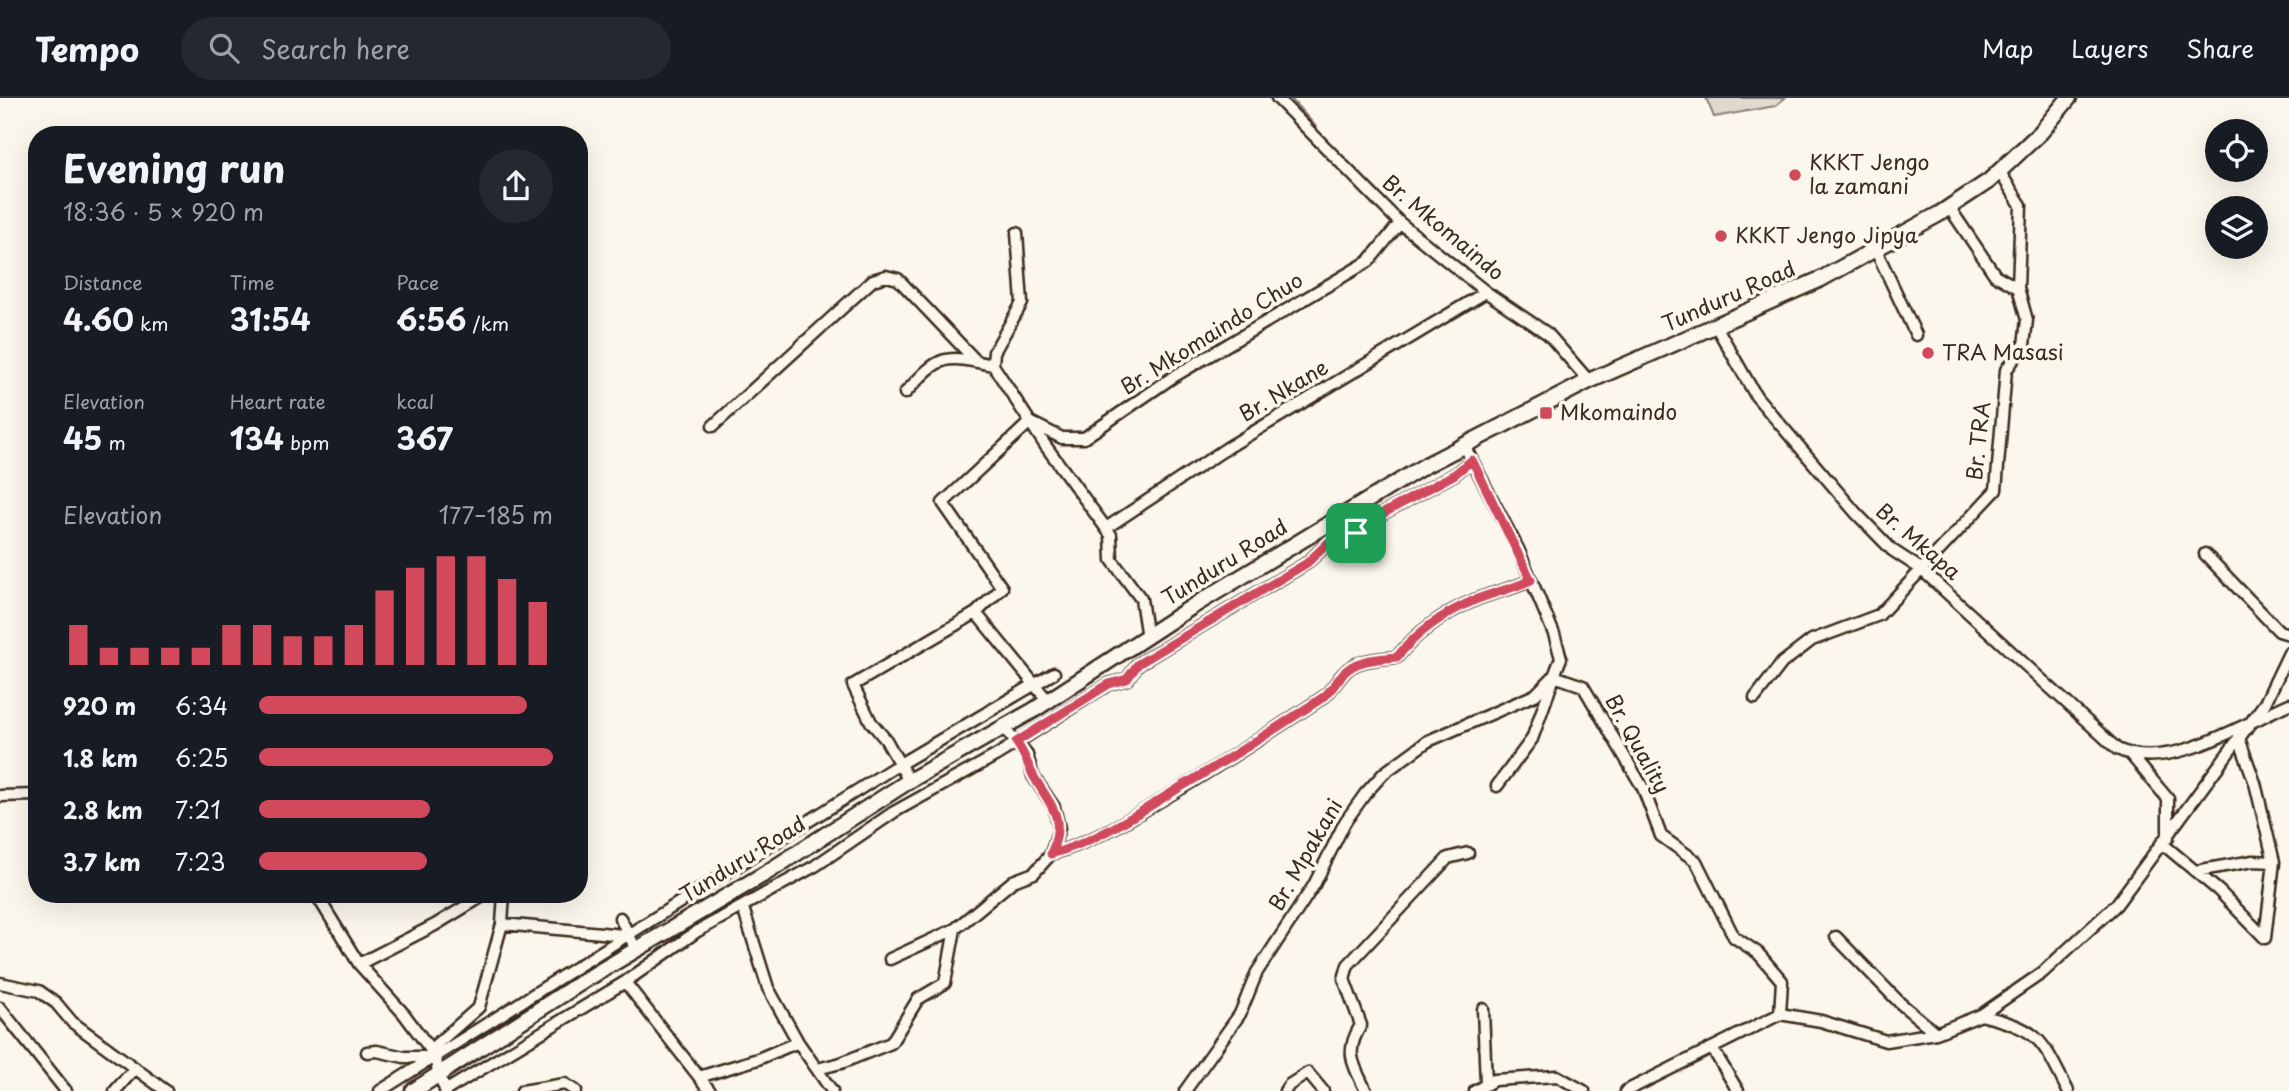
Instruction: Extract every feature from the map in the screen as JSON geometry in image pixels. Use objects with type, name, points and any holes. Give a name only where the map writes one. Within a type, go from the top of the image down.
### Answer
[{"type":"highway","name":"Tunduru Road","points":[[413,1091],[636,949],[766,873],[909,781],[1048,701],[1190,608],[1340,516],[1464,446],[1588,381],[1716,326],[1876,250],[1949,207],[1999,171],[2041,132],[2069,98]]},
{"type":"street","name":"Br. Mkomaindo","points":[[1277,98],[1400,223],[1486,292],[1548,334],[1588,381]]},
{"type":"street","name":"Br. TRA","points":[[1755,698],[1782,663],[1812,640],[1879,615],[1996,490],[2006,370],[2024,345],[2027,320],[2018,288],[2021,205],[1999,171]]},
{"type":"street","points":[[1949,207],[1995,275],[2018,288]]},
{"type":"street","name":"Br. Mkomaindo Chuo","points":[[1030,422],[1062,438],[1084,438],[1173,377],[1369,261],[1400,223]]},
{"type":"street","points":[[1017,233],[1021,303],[994,352],[993,365],[1030,422],[1111,535],[1112,560],[1141,599],[1147,638]]},
{"type":"street","points":[[1876,250],[1916,335]]},
{"type":"street","points":[[713,426],[873,280],[886,276],[898,279],[977,362]]},
{"type":"street","name":"Br. Nkane","points":[[1106,528],[1227,448],[1486,292]]},
{"type":"street","name":"Br. Mkapa","points":[[1716,326],[1756,396],[1856,513],[1892,550],[1921,569],[2117,749],[2131,755],[2168,799],[2166,841]]},
{"type":"street","points":[[905,393],[934,362],[956,357],[993,365]]},
{"type":"street","points":[[909,781],[886,740],[871,722],[853,685],[976,613],[1002,588],[943,503],[1030,422]]},
{"type":"street","points":[[1464,446],[1531,580],[1561,658],[1532,739],[1497,786]]},
{"type":"street","points":[[322,903],[359,964],[433,1053],[438,1075],[446,1091],[625,982],[696,932],[815,866],[894,812],[1016,742],[1109,684],[1127,679],[1138,664],[1307,563],[1329,542],[1356,533],[1382,514],[1455,474],[1472,460]]},
{"type":"street","points":[[2205,554],[2279,631],[2289,634]]},
{"type":"street","points":[[1051,854],[1080,846],[1117,827],[1216,768],[1325,696],[1338,684],[1343,673],[1362,662],[1397,657],[1413,637],[1432,622],[1475,599],[1531,580]]},
{"type":"street","points":[[976,613],[1048,701]]},
{"type":"street","points":[[1626,1091],[1780,1014],[1821,1021],[1886,1041],[1936,1033],[1982,1015],[2042,973],[2116,905],[2239,741],[2265,703],[2289,653]]},
{"type":"street","points":[[380,1091],[433,1053],[898,765],[1054,673]]},
{"type":"street","name":"Br. Quality","points":[[1554,676],[1583,686],[1643,788],[1661,836],[1696,862],[1734,937],[1758,953],[1782,981],[1780,1014]]},
{"type":"street","name":"Br. Mpakani","points":[[1185,1091],[1240,1014],[1257,972],[1314,885],[1345,822],[1364,794],[1384,774],[1428,741],[1535,695],[1554,676]]},
{"type":"street","points":[[2131,755],[2159,757],[2196,746],[2289,704]]},
{"type":"street","points":[[890,959],[955,929],[1013,881],[1034,873],[1051,854],[1059,828],[1054,807],[1033,776],[1027,755],[1003,727]]},
{"type":"street","points":[[2166,841],[2265,938],[2274,862],[2255,783],[2239,741]]},
{"type":"street","points":[[0,796],[28,795]]},
{"type":"street","points":[[1366,1091],[1353,1065],[1350,1042],[1362,1025],[1344,979],[1348,965],[1448,858],[1468,853]]},
{"type":"street","points":[[2196,872],[2252,860],[2274,862]]},
{"type":"street","points":[[359,964],[471,903]]},
{"type":"street","points":[[366,1052],[377,1051],[404,1057],[433,1053],[479,1007],[502,924],[503,903]]},
{"type":"street","points":[[743,908],[768,988],[798,1042],[832,1091]]},
{"type":"street","points":[[620,918],[636,949]]},
{"type":"street","points":[[502,924],[616,936],[628,934]]},
{"type":"street","points":[[817,1069],[841,1063],[891,1043],[918,999],[945,983],[955,929]]},
{"type":"street","points":[[1836,937],[1900,1003],[1936,1033]]},
{"type":"street","points":[[625,982],[710,1091]]},
{"type":"street","points":[[0,983],[39,991],[56,1003],[72,1022],[166,1091]]},
{"type":"street","points":[[0,1008],[65,1091]]},
{"type":"street","points":[[1483,1009],[1490,1082],[1501,1091]]},
{"type":"street","points":[[1982,1015],[2018,1024],[2041,1040],[2068,1091]]},
{"type":"street","points":[[699,1077],[758,1059],[798,1042]]},
{"type":"street","points":[[1712,1048],[1738,1091]]},
{"type":"street","points":[[115,1091],[135,1068]]},
{"type":"street","points":[[1285,1091],[1289,1085],[1308,1073],[1323,1091]]},
{"type":"street","points":[[1475,1091],[1490,1082],[1557,1076],[1584,1091]]},
{"type":"street","points":[[522,1091],[565,1084],[576,1091]]},
{"type":"shaded area","points":[[1706,98],[1785,98],[1775,106],[1714,117]]},
{"type":"waterway","points":[[1290,98],[1317,128]]},
{"type":"place","name":"KKKT Jengo la zamani","points":[[1795,175]]},
{"type":"place","name":"KKKT Jengo Jipya","points":[[1721,236]]},
{"type":"place","name":"TRA Masasi","points":[[1928,353]]},
{"type":"place","name":"Mkomaindo","points":[[1546,413]]},
{"type":"route","points":[[1472,460],[1531,580],[1518,587],[1475,599],[1432,622],[1413,637],[1397,657],[1362,662],[1343,673],[1338,684],[1325,696],[1216,768],[1117,827],[1080,846],[1051,854],[1059,828],[1054,807],[1033,776],[1027,755],[1016,742],[1109,684],[1127,679],[1138,664],[1307,563],[1329,542],[1356,533],[1382,514],[1455,474],[1472,460]]}]
